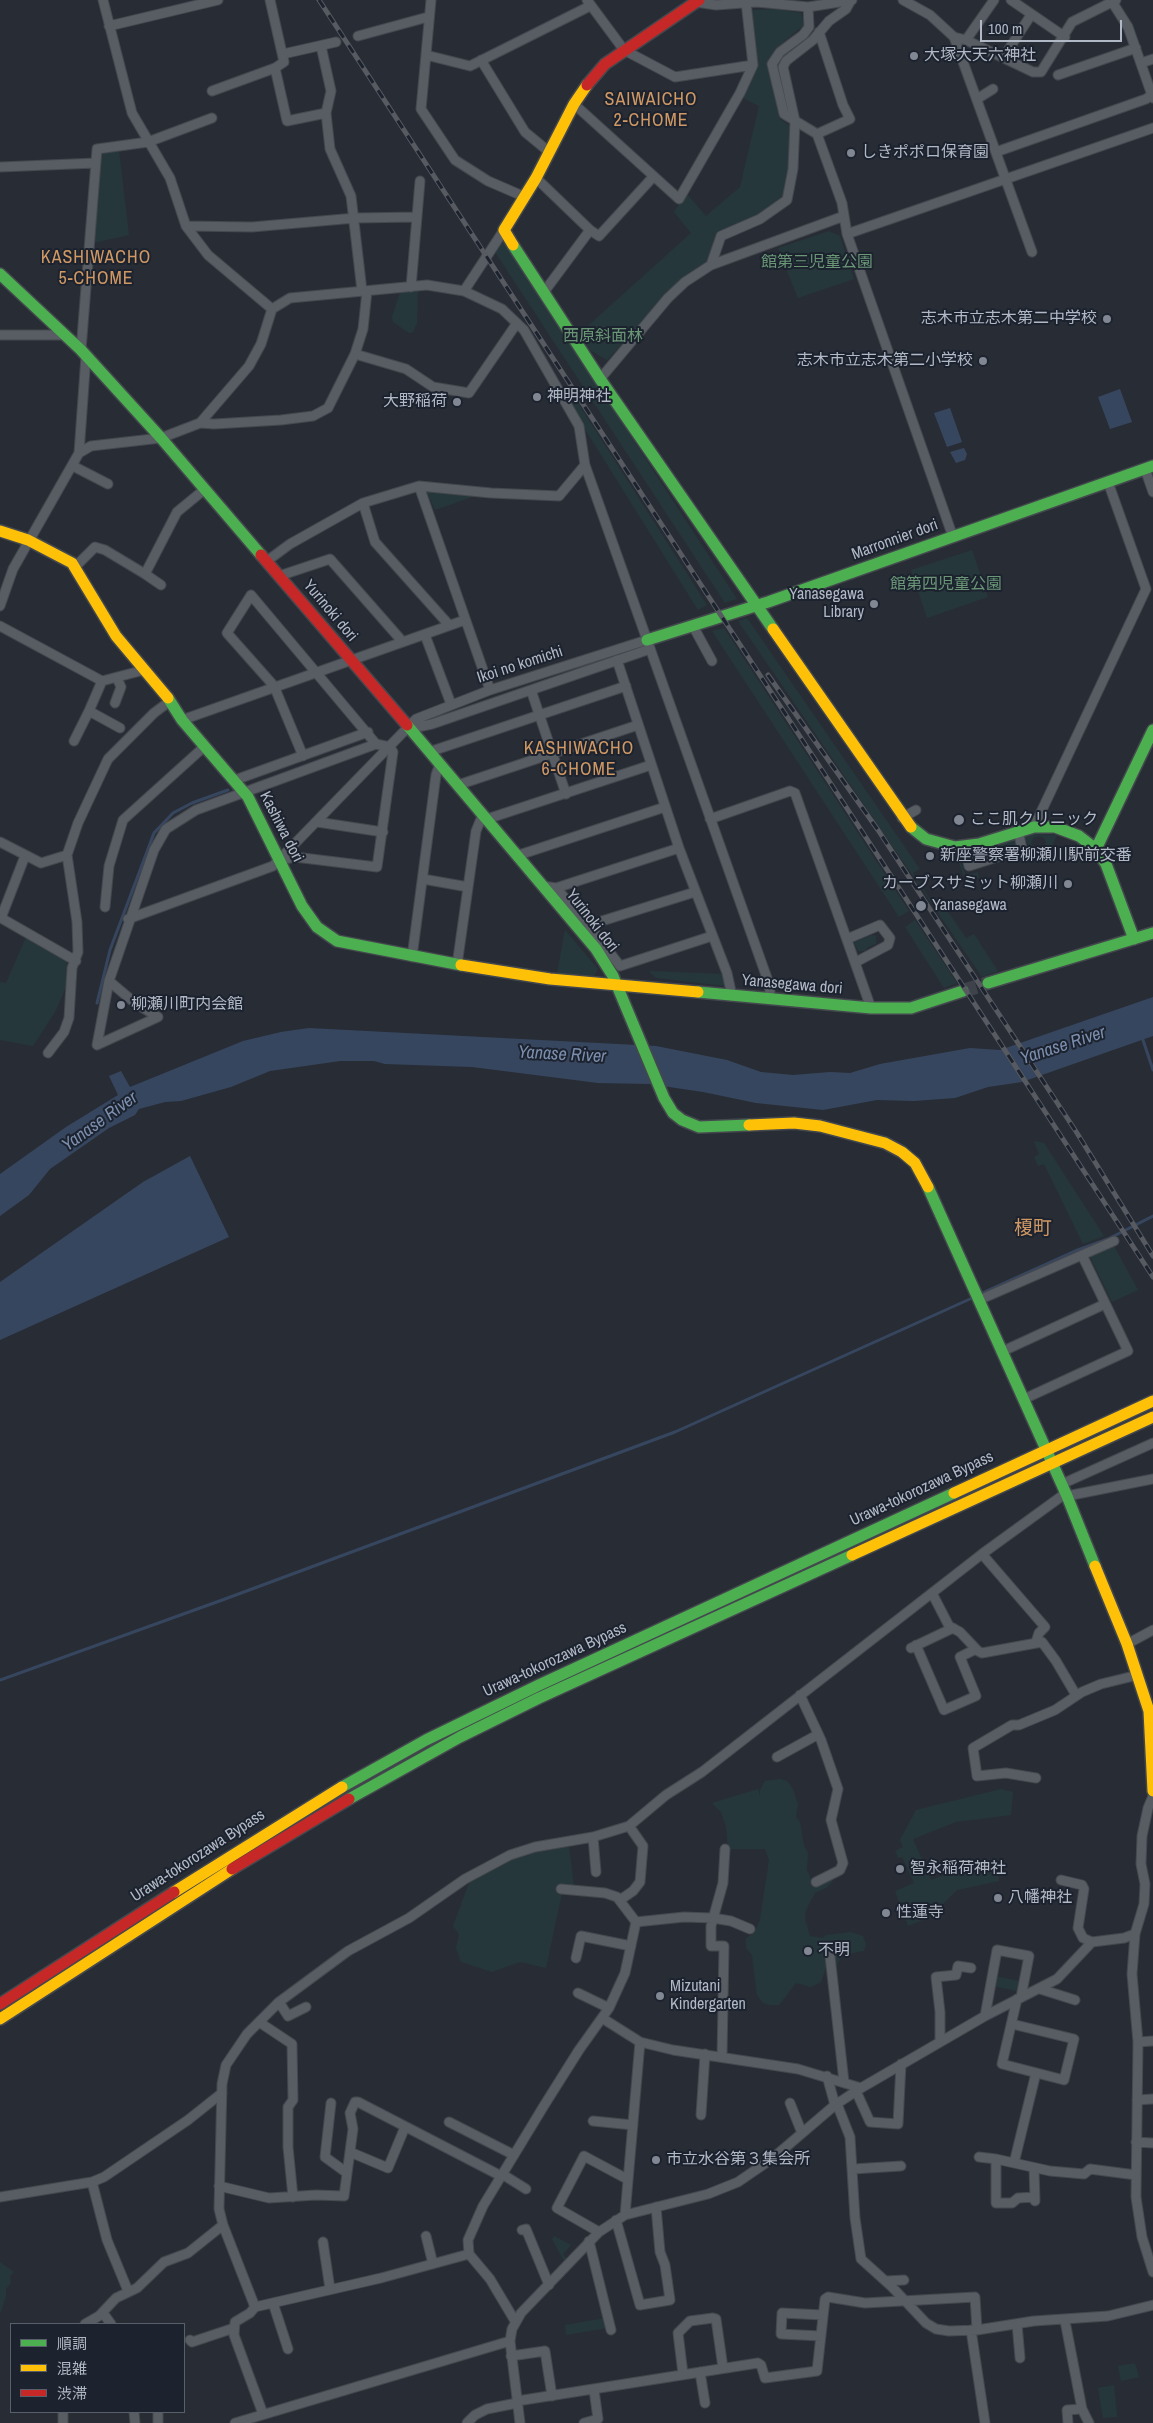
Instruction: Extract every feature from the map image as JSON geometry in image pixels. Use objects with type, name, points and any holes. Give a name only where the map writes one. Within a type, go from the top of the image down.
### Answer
[{"type":"main road","points":[[696,1],[605,64],[574,104],[548,151],[536,178],[504,230],[600,379],[902,818],[914,830],[926,838],[946,846],[964,847],[979,844],[1018,830],[1034,827],[1049,826],[1066,830],[1079,836],[1096,849],[1109,871],[1134,939]]},
{"type":"main road","name":"Yurinoki dori","points":[[0,274],[84,353],[161,438],[408,729],[485,816],[596,949],[617,985],[664,1098],[678,1117],[699,1127],[806,1124],[876,1140],[897,1149],[912,1160],[919,1169],[1053,1463],[1127,1644],[1151,1712],[1153,1791]]},
{"type":"main road","name":"Marronnier dori","points":[[648,645],[692,626],[953,537],[1149,467]]},
{"type":"main road","name":"Kashiwa dori","points":[[0,531],[28,540],[68,559],[75,567],[110,627],[170,702],[182,720],[244,791],[302,906],[310,919],[325,935],[350,945],[412,957],[550,980],[617,985]]},
{"type":"main road","points":[[1096,849],[1153,730]]},
{"type":"main road","points":[[988,983],[1153,933]]},
{"type":"main road","name":"Yanasegawa dori","points":[[617,985],[871,1008],[911,1008],[962,991]]},
{"type":"main road","name":"Urawa-tokorozawa Bypass","points":[[0,2004],[305,1808],[426,1740],[539,1684],[1153,1401]]},
{"type":"main road","name":"Urawa-tokorozawa Bypass","points":[[0,2019],[178,1902],[287,1834],[452,1741],[583,1678],[1153,1417]]},
{"type":"street","points":[[103,0],[132,113],[170,178],[186,226],[208,255],[272,309]]},
{"type":"street","points":[[109,26],[218,0]]},
{"type":"street","points":[[212,91],[275,68],[284,62],[270,0]]},
{"type":"street","points":[[430,0],[421,109],[455,160],[488,181],[525,197]]},
{"type":"street","points":[[696,1],[716,5],[759,1],[808,7],[852,0]]},
{"type":"street","points":[[712,265],[721,236],[760,219],[787,200],[793,169],[795,121],[783,66],[829,21],[846,9],[852,0]]},
{"type":"street","points":[[903,0],[930,15],[954,37],[1032,252]]},
{"type":"street","points":[[966,40],[994,0]]},
{"type":"street","points":[[1011,0],[1064,38]]},
{"type":"street","points":[[954,37],[966,40],[1033,72],[1041,72],[1064,38],[1072,22],[1114,1],[1128,27],[1136,48],[1153,95],[996,152]]},
{"type":"street","points":[[574,104],[679,199],[740,93],[753,65],[746,2]]},
{"type":"street","points":[[426,55],[470,66],[588,3],[624,50],[675,77],[753,65]]},
{"type":"street","points":[[808,7],[809,27],[803,35],[780,52],[772,64],[784,114],[817,134],[842,203],[847,234],[953,537]]},
{"type":"street","points":[[1003,58],[1032,15]]},
{"type":"street","points":[[358,36],[428,18]]},
{"type":"street","points":[[817,134],[850,119],[843,105],[819,32]]},
{"type":"street","points":[[283,54],[336,42]]},
{"type":"street","points":[[79,452],[92,446],[161,438],[200,423],[254,422],[313,416],[331,405],[355,354],[366,316],[365,291],[356,250],[355,218],[351,196],[330,149],[326,113],[331,91],[321,46]]},
{"type":"street","points":[[1058,75],[1136,48]]},
{"type":"street","points":[[1141,63],[1153,59]]},
{"type":"street","points":[[481,60],[525,132],[548,151]]},
{"type":"street","points":[[275,68],[287,121],[326,113]]},
{"type":"street","points":[[977,99],[993,90]]},
{"type":"street","points":[[0,606],[13,569],[28,540],[73,466],[79,452],[96,149],[148,142],[212,118]]},
{"type":"street","points":[[847,234],[999,180],[1005,181],[1153,128]]},
{"type":"street","points":[[0,167],[96,163]]},
{"type":"street","points":[[536,178],[590,230],[599,236],[653,177]]},
{"type":"street","points":[[411,287],[420,181]]},
{"type":"street","points":[[600,379],[668,298],[685,282],[712,265],[844,216]]},
{"type":"street","points":[[186,226],[252,227],[355,218],[417,217]]},
{"type":"street","points":[[464,291],[504,230]]},
{"type":"street","points":[[544,292],[590,230]]},
{"type":"street","points":[[200,423],[249,366],[261,344],[272,309],[290,298],[427,286],[464,291],[502,309],[517,323],[529,338],[578,426],[585,465],[767,978],[770,999]]},
{"type":"street","points":[[355,354],[406,369],[433,387],[469,393],[517,323]]},
{"type":"street","points":[[0,335],[66,335]]},
{"type":"street","points":[[267,561],[290,544],[363,503],[419,486],[491,493],[559,496],[585,465]]},
{"type":"street","points":[[73,466],[108,484]]},
{"type":"street","points":[[1149,467],[1153,492]]},
{"type":"street","points":[[1034,827],[1146,589],[1108,482]]},
{"type":"street","points":[[419,486],[490,690]]},
{"type":"street","points":[[145,574],[177,512],[205,489]]},
{"type":"street","points":[[363,503],[375,542],[450,626]]},
{"type":"street","points":[[75,567],[95,547],[105,550],[161,584]]},
{"type":"street","points":[[279,576],[330,559],[402,641]]},
{"type":"street","points":[[303,756],[274,686],[227,633],[251,595],[368,732],[376,744]]},
{"type":"street","points":[[182,720],[465,620]]},
{"type":"street","points":[[0,626],[102,681],[144,670]]},
{"type":"street","points":[[692,626],[712,661]]},
{"type":"street","points":[[425,635],[451,704]]},
{"type":"street","points":[[408,729],[432,724],[617,660],[648,645]]},
{"type":"street","name":"Ikoi no komichi","points":[[280,860],[416,719],[490,690],[648,645]]},
{"type":"street","points":[[617,660],[678,848],[729,976],[732,996]]},
{"type":"street","points":[[115,703],[121,687],[117,678]]},
{"type":"street","points":[[74,741],[102,681]]},
{"type":"street","points":[[429,752],[626,686]]},
{"type":"street","points":[[531,690],[566,794]]},
{"type":"street","points":[[48,1053],[64,1032],[70,1018],[72,968],[78,952],[77,922],[67,855],[78,823],[108,760],[154,713],[170,702]]},
{"type":"street","points":[[89,711],[120,728]]},
{"type":"street","points":[[458,785],[638,725]]},
{"type":"street","points":[[235,780],[368,732]]},
{"type":"street","points":[[109,981],[135,1003],[158,1017],[97,1045],[109,981],[128,919],[154,850],[166,830],[196,810],[222,802],[244,791],[376,744],[390,747],[393,754],[377,867],[295,857],[280,860],[273,866],[128,919]]},
{"type":"street","points":[[105,907],[109,866],[123,820],[205,746]]},
{"type":"street","points":[[412,957],[436,775],[440,764]]},
{"type":"street","points":[[457,964],[476,830],[485,816],[566,794],[651,765]]},
{"type":"street","points":[[710,819],[790,791],[795,793],[871,1008]]},
{"type":"street","points":[[518,855],[665,807]]},
{"type":"street","points":[[902,818],[916,810]]},
{"type":"street","points":[[316,822],[383,832]]},
{"type":"street","points":[[964,847],[969,866],[1022,849],[1018,830]]},
{"type":"street","points":[[0,842],[41,863],[67,855]]},
{"type":"street","points":[[543,886],[556,888],[678,848]]},
{"type":"street","points":[[25,856],[1,918],[76,961]]},
{"type":"street","points":[[423,879],[468,887]]},
{"type":"street","points":[[556,888],[589,925],[620,966],[712,936]]},
{"type":"street","points":[[589,925],[695,892]]},
{"type":"street","points":[[847,939],[880,925],[890,938],[888,945],[856,962]]},
{"type":"street","points":[[979,1300],[1114,1241]]},
{"type":"street","points":[[1024,1399],[1128,1351],[1082,1255]]},
{"type":"street","points":[[1001,1352],[1105,1304]]},
{"type":"street","points":[[255,2306],[218,2209],[222,2093],[226,2066],[247,2034],[279,2002],[348,1952],[409,1918],[466,1879],[510,1855],[535,1847],[593,1837],[629,1826],[666,1795],[702,1772],[1065,1491],[1153,1443]]},
{"type":"street","points":[[1065,1491],[1153,1479]]},
{"type":"street","points":[[982,1554],[1045,1627],[1039,1633],[1036,1642]]},
{"type":"street","points":[[932,1593],[949,1626],[960,1632],[982,1653],[1036,1642],[1045,1644],[1076,1695]]},
{"type":"street","points":[[953,1628],[913,1647],[944,1710],[976,1696],[960,1657],[976,1649]]},
{"type":"street","points":[[1127,1644],[1153,1630]]},
{"type":"street","points":[[1036,1778],[1006,1773],[977,1776],[973,1748],[1012,1724],[1019,1725],[1055,1710],[1076,1695],[1101,1684],[1138,1675]]},
{"type":"street","points":[[800,1695],[838,1789],[830,1820],[843,1863],[840,1870],[816,1882]]},
{"type":"street","points":[[777,1757],[817,1734]]},
{"type":"street","points":[[1153,1796],[1148,1808],[1142,1836],[1140,1864],[1149,1883],[1135,1934],[1132,1974],[1138,2042],[1136,2175],[1142,2237],[1153,2272]]},
{"type":"street","points":[[620,1900],[633,1891],[640,1882],[644,1846],[629,1826]]},
{"type":"street","points":[[593,1837],[596,1872]]},
{"type":"street","points":[[722,2057],[724,1946],[711,1946],[710,1926],[722,1883],[726,1849]]},
{"type":"street","points":[[1061,1880],[1082,1885],[1084,1889],[1078,1928],[1083,1938],[1092,1942],[1124,1938],[1135,1934]]},
{"type":"street","points":[[561,1889],[605,1893],[617,1897],[636,1922]]},
{"type":"street","points":[[636,1922],[684,1917],[713,1918],[732,1921],[750,1930]]},
{"type":"street","points":[[515,2321],[490,2279],[469,2254],[468,2240],[483,2206],[578,2050],[609,2008],[624,1978],[636,1922]]},
{"type":"street","points":[[576,1958],[581,1936],[630,1946]]},
{"type":"street","points":[[520,2423],[510,2341],[515,2321],[599,2232],[625,2215],[708,2194],[738,2182],[758,2169],[836,2104],[859,2089],[985,2016],[1057,1979],[1092,1942]]},
{"type":"street","points":[[985,2016],[997,1950],[1029,1956],[1019,1998],[1012,2024],[1002,2064],[1064,2080],[1074,2040],[1012,2024]]},
{"type":"street","points":[[830,1956],[844,2082]]},
{"type":"street","points":[[940,2041],[940,2012],[936,1977],[956,1975],[958,1966],[971,1968]]},
{"type":"street","points":[[1040,1989],[1075,2000]]},
{"type":"street","points":[[578,1993],[609,2008]]},
{"type":"street","points":[[279,2002],[288,2016],[306,2007]]},
{"type":"street","points":[[602,2018],[640,2042],[827,2076],[844,2082],[859,2089],[870,2122],[898,2124],[901,2064]]},
{"type":"street","points":[[259,2022],[292,2044],[293,2100],[288,2107],[288,2117],[293,2197]]},
{"type":"street","points":[[1138,2042],[1153,2041]]},
{"type":"street","points":[[625,2215],[640,2042]]},
{"type":"street","points":[[701,2115],[705,2054]]},
{"type":"street","points":[[1014,2163],[1036,2073]]},
{"type":"street","points":[[827,2076],[850,2137],[861,2259],[886,2281],[926,2323],[936,2329],[974,2330],[1034,2321],[1065,2321],[1108,2316],[1153,2305]]},
{"type":"street","points":[[0,2197],[92,2182],[118,2169],[188,2120],[222,2093]]},
{"type":"street","points":[[1137,2100],[1153,2099]]},
{"type":"street","points":[[219,2186],[270,2198],[344,2196],[352,2129],[350,2113],[355,2102],[358,2102],[526,2189]]},
{"type":"street","points":[[790,2103],[802,2133]]},
{"type":"street","points":[[331,2104],[325,2157],[347,2173]]},
{"type":"street","points":[[593,2121],[632,2125]]},
{"type":"street","points":[[449,2122],[514,2155]]},
{"type":"street","points":[[350,2152],[388,2168],[405,2126]]},
{"type":"street","points":[[1136,2142],[1153,2143]]},
{"type":"street","points":[[599,2232],[557,2208],[584,2156],[628,2179]]},
{"type":"street","points":[[979,2157],[1034,2168],[1084,2174],[1090,2169],[1136,2175]]},
{"type":"street","points":[[996,2159],[996,2203],[1012,2203],[1018,2198],[1035,2199],[1034,2168]]},
{"type":"street","points":[[853,2169],[901,2166]]},
{"type":"street","points":[[92,2182],[107,2240],[128,2291]]},
{"type":"street","points":[[616,2220],[640,2305],[670,2300],[665,2265],[660,2252],[656,2207]]},
{"type":"street","points":[[86,2323],[103,2312],[116,2298],[136,2288],[164,2262],[188,2253],[223,2225]]},
{"type":"street","points":[[522,2230],[526,2228],[549,2285]]},
{"type":"street","points":[[426,2236],[433,2264]]},
{"type":"street","points":[[589,2241],[612,2330]]},
{"type":"street","points":[[323,2242],[330,2290]]},
{"type":"street","points":[[266,2419],[234,2335],[236,2322],[250,2313],[255,2306],[330,2290],[469,2254]]},
{"type":"street","points":[[886,2281],[904,2280]]},
{"type":"street","points":[[467,2423],[475,2415],[487,2409],[517,2402],[723,2368],[758,2363],[761,2365],[765,2378],[817,2371],[825,2299],[828,2297],[865,2303],[975,2297],[974,2330],[985,2423]]},
{"type":"street","points":[[273,2303],[288,2349]]},
{"type":"street","points":[[103,2312],[110,2323]]},
{"type":"street","points":[[821,2336],[781,2334],[782,2313],[823,2315]]},
{"type":"street","points":[[683,2374],[677,2336],[690,2321],[716,2319],[723,2368]]},
{"type":"street","points":[[1065,2321],[1082,2409],[1090,2423]]},
{"type":"street","points":[[1017,2324],[1020,2358]]},
{"type":"street","points":[[190,2340],[192,2342],[234,2328]]},
{"type":"street","points":[[235,2423],[266,2419],[510,2341]]},
{"type":"street","points":[[511,2356],[545,2351],[552,2396]]},
{"type":"street","points":[[700,2372],[705,2403]]},
{"type":"street","points":[[584,2423],[598,2419],[594,2390]]},
{"type":"street","points":[[1068,2423],[1067,2410],[1082,2409]]},
{"type":"green space","name":"西原斜面林","points":[[776,9],[801,13],[804,21],[804,25],[775,49],[767,65],[780,119],[791,127],[789,172],[784,199],[756,218],[718,234],[708,263],[683,280],[607,360],[590,350],[580,333],[691,233],[674,212],[686,193],[706,216],[740,187],[759,106],[741,97],[757,66],[752,12],[754,10]]},
{"type":"green space","points":[[119,151],[129,235],[89,244],[100,153]]},
{"type":"green space","name":"館第三児童公園","points":[[829,231],[840,236],[854,279],[798,298],[778,248]]},
{"type":"green space","points":[[501,242],[505,243],[737,599],[725,603],[495,252]]},
{"type":"green space","points":[[418,291],[417,322],[413,332],[409,333],[393,322],[392,317],[400,292]]},
{"type":"green space","points":[[571,392],[707,605],[698,610],[583,426],[569,396]]},
{"type":"green space","points":[[428,489],[475,496],[435,510],[426,491]]},
{"type":"green space","name":"館第四児童公園","points":[[972,550],[988,597],[927,618],[911,570]]},
{"type":"green space","points":[[747,618],[920,869],[913,873],[935,907],[942,903],[966,938],[974,934],[998,971],[982,977],[738,621]]},
{"type":"green space","points":[[724,628],[909,911],[899,917],[712,631]]},
{"type":"green space","points":[[1034,834],[1057,835],[1050,851],[1045,848],[1046,842],[1044,838],[1039,836],[1033,838],[1031,843],[1036,853],[1034,858],[1029,860],[1025,855],[1029,847],[1025,837]]},
{"type":"green space","points":[[1014,837],[1018,845],[970,860],[967,852]]},
{"type":"green space","points":[[943,852],[957,854],[966,875],[978,872],[979,878],[965,880],[959,863],[946,859]]},
{"type":"green space","points":[[915,920],[957,983],[944,988],[905,927]]},
{"type":"green space","points":[[565,930],[598,969],[594,976],[557,973]]},
{"type":"green space","points":[[27,935],[67,960],[66,987],[55,1012],[33,1046],[0,1040],[0,982],[6,983]]},
{"type":"green space","points":[[872,935],[876,936],[876,944],[868,947],[865,951],[858,951],[854,942]]},
{"type":"green space","points":[[649,971],[724,974],[727,982],[724,986],[656,978]]},
{"type":"green space","points":[[1034,1141],[1044,1143],[1104,1236],[1083,1244],[1044,1164],[1038,1166],[1034,1157],[1039,1154]]},
{"type":"green space","points":[[1114,1246],[1138,1290],[1112,1302],[1090,1257],[1091,1254]]},
{"type":"green space","points":[[780,1779],[787,1781],[793,1789],[798,1804],[796,1817],[800,1822],[804,1846],[808,1852],[807,1870],[813,1883],[832,1879],[833,1881],[826,1888],[815,1893],[806,1910],[805,1919],[810,1936],[823,1938],[826,1935],[851,1932],[863,1936],[866,1944],[864,1951],[843,1955],[837,1964],[826,1968],[821,1982],[811,1987],[796,1983],[779,2005],[770,2005],[763,2003],[757,1995],[752,1955],[746,1948],[746,1938],[754,1933],[760,1920],[769,1860],[765,1849],[728,1849],[726,1827],[721,1812],[712,1803],[758,1789],[760,1796],[760,1790],[765,1781]]},
{"type":"green space","points":[[1001,1789],[1013,1792],[1011,1815],[956,1822],[913,1839],[931,1880],[969,1866],[996,1861],[999,1881],[957,1890],[930,1917],[908,1926],[895,1891],[914,1883],[902,1857],[898,1858],[895,1851],[903,1847],[900,1840],[916,1810]]},
{"type":"green space","points":[[569,1846],[574,1887],[567,1884],[563,1888],[546,1968],[520,1962],[492,1972],[461,1962],[456,1948],[459,1934],[453,1926],[469,1883],[477,1876],[512,1859],[540,1851]]},
{"type":"green space","points":[[995,1976],[1019,1981],[1017,1991],[993,1986]]},
{"type":"green space","points":[[554,2236],[571,2245],[563,2254],[567,2259],[564,2261],[552,2239]]},
{"type":"green space","points":[[0,2262],[14,2272],[10,2276],[11,2283],[6,2289],[6,2296],[0,2314]]},
{"type":"green space","points":[[605,2318],[607,2328],[566,2335],[565,2325]]},
{"type":"green space","points":[[1135,2363],[1139,2377],[1121,2381],[1118,2366]]},
{"type":"green space","points":[[1114,2385],[1117,2417],[1103,2418],[1098,2388]]},
{"type":"water","points":[[1120,389],[1132,422],[1110,429],[1098,397]]},
{"type":"water","points":[[950,408],[962,442],[947,447],[934,413]]},
{"type":"water","points":[[964,448],[967,454],[965,460],[956,463],[950,452]]},
{"type":"water","name":"Yanase River","points":[[1153,997],[1153,1036],[1022,1082],[988,1087],[955,1098],[914,1101],[877,1100],[823,1110],[756,1103],[703,1092],[649,1084],[598,1083],[472,1067],[385,1064],[374,1061],[340,1061],[270,1071],[231,1087],[181,1101],[165,1102],[139,1109],[135,1115],[109,1128],[50,1169],[29,1195],[0,1216],[0,1174],[66,1127],[118,1095],[109,1076],[121,1071],[130,1087],[243,1041],[281,1032],[309,1028],[656,1046],[727,1060],[761,1072],[793,1075],[830,1072],[850,1073],[880,1064],[970,1048],[1000,1050]]},
{"type":"water","points":[[190,1156],[229,1237],[0,1340],[0,1282],[143,1182]]},
{"type":"waterway","points":[[97,1003],[110,950],[154,833],[173,813],[192,803],[228,790]]},
{"type":"waterway","points":[[1142,1037],[1153,1070]]},
{"type":"waterway","points":[[982,1293],[1075,1251],[1108,1239],[1153,1216]]},
{"type":"waterway","points":[[0,1680],[225,1599],[675,1432],[970,1299]]},
{"type":"tunnel","points":[[963,991],[988,983]]},
{"type":"railway","points":[[319,0],[1153,1277]]},
{"type":"railway","points":[[768,675],[878,830],[1077,1133],[1153,1256]]},
{"type":"traffic: fast","points":[[513,245],[600,379],[773,629]]},
{"type":"traffic: fast","points":[[0,274],[81,350],[161,438],[261,555]]},
{"type":"traffic: fast","points":[[647,640],[768,602],[1153,466]]},
{"type":"traffic: fast","points":[[168,698],[182,720],[248,797],[302,906],[317,927],[337,941],[461,965]]},
{"type":"traffic: fast","points":[[407,725],[596,949],[613,976],[664,1098],[673,1113],[682,1120],[699,1127],[749,1125]]},
{"type":"traffic: fast","points":[[1096,849],[1153,730]]},
{"type":"traffic: fast","points":[[911,827],[926,839],[955,847],[979,844],[1034,827],[1055,827],[1079,836],[1096,849],[1106,864],[1134,939]]},
{"type":"traffic: fast","points":[[988,983],[1153,933]]},
{"type":"traffic: fast","points":[[698,992],[871,1008],[911,1008],[963,991]]},
{"type":"traffic: fast","points":[[928,1187],[1067,1496],[1095,1566]]},
{"type":"traffic: fast","points":[[342,1787],[426,1740],[539,1685],[954,1493]]},
{"type":"traffic: fast","points":[[349,1799],[460,1737],[539,1698],[852,1555]]},
{"type":"traffic: slow","points":[[513,245],[504,230],[536,178],[574,104],[587,85]]},
{"type":"traffic: slow","points":[[0,531],[28,540],[72,563],[116,636],[168,698]]},
{"type":"traffic: slow","points":[[773,629],[911,827]]},
{"type":"traffic: slow","points":[[461,965],[550,979],[698,992]]},
{"type":"traffic: slow","points":[[749,1125],[794,1123],[820,1126],[885,1143],[902,1152],[915,1163],[928,1187]]},
{"type":"traffic: slow","points":[[954,1493],[1153,1401]]},
{"type":"traffic: slow","points":[[852,1555],[1153,1417]]},
{"type":"traffic: slow","points":[[1095,1566],[1127,1644],[1149,1711],[1153,1791]]},
{"type":"traffic: slow","points":[[174,1892],[342,1787]]},
{"type":"traffic: slow","points":[[0,2019],[232,1869]]},
{"type":"traffic: jam","points":[[587,85],[605,64],[699,0]]},
{"type":"traffic: jam","points":[[261,555],[407,725]]},
{"type":"traffic: jam","points":[[232,1869],[349,1799]]},
{"type":"traffic: jam","points":[[0,2004],[174,1892]]},
{"type":"place","name":"大塚大天六神社","points":[[914,56]]},
{"type":"place","name":"しきポポロ保育園","points":[[851,153]]},
{"type":"place","name":"志木市立志木第二中学校","points":[[1107,319]]},
{"type":"place","name":"志木市立志木第二小学校","points":[[983,361]]},
{"type":"place","name":"神明神社","points":[[537,397]]},
{"type":"place","name":"大野稲荷","points":[[457,402]]},
{"type":"place","name":"Yanasegawa Library","points":[[874,604]]},
{"type":"place","name":"ここ肌クリニック","points":[[959,820]]},
{"type":"place","name":"新座警察署柳瀬川駅前交番","points":[[930,856]]},
{"type":"place","name":"カーブスサミット柳瀬川","points":[[1068,884]]},
{"type":"place","name":"Yanasegawa","points":[[921,906]]},
{"type":"place","name":"柳瀬川町内会館","points":[[121,1005]]},
{"type":"place","name":"智永稲荷神社","points":[[900,1869]]},
{"type":"place","name":"八幡神社","points":[[998,1898]]},
{"type":"place","name":"性蓮寺","points":[[886,1913]]},
{"type":"place","name":"不明","points":[[808,1951]]},
{"type":"place","name":"Mizutani Kindergarten","points":[[660,1996]]},
{"type":"place","name":"市立水谷第３集会所","points":[[656,2160]]},
{"type":"district","name":"SAIWAICHO 2-CHOME","points":[[651,110]]},
{"type":"district","name":"KASHIWACHO 5-CHOME","points":[[96,268]]},
{"type":"district","name":"KASHIWACHO 6-CHOME","points":[[579,760]]},
{"type":"district","name":"榎町","points":[[1033,1229]]}]
